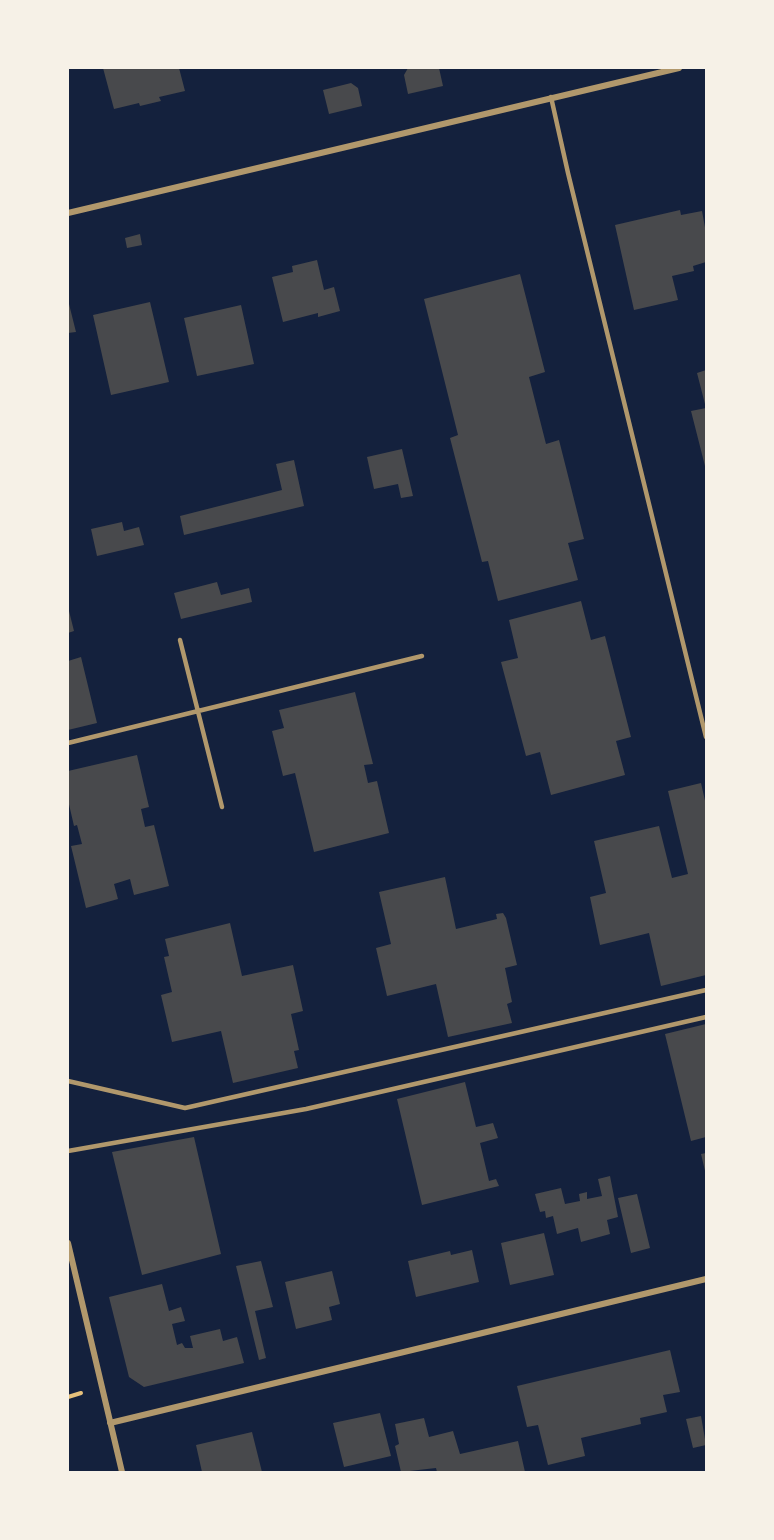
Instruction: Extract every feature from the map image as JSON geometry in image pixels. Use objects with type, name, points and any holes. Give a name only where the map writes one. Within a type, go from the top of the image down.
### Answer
[{"type":"street","points":[[68,213],[679,68]]},
{"type":"street","points":[[68,1244],[122,1473]]},
{"type":"street","points":[[110,1424],[706,1278]]},
{"type":"lane","points":[[551,97],[567,173],[706,737]]},
{"type":"lane","points":[[180,640],[222,807]]},
{"type":"lane","points":[[68,743],[422,656]]},
{"type":"lane","points":[[68,1081],[185,1108],[706,990]]},
{"type":"lane","points":[[68,1151],[306,1109],[706,1017]]},
{"type":"building","points":[[103,68],[179,68],[185,91],[159,97],[161,101],[114,109]]},
{"type":"building","points":[[408,68],[439,68],[443,86],[408,94],[404,75]]},
{"type":"building","points":[[351,83],[358,88],[362,106],[329,114],[323,90]]},
{"type":"building","points":[[680,210],[681,215],[702,211],[706,233],[706,262],[693,266],[694,271],[672,276],[678,300],[634,310],[615,225]]},
{"type":"building","points":[[140,234],[142,245],[127,248],[125,238]]},
{"type":"building","points":[[317,260],[324,290],[334,287],[340,311],[318,317],[318,313],[283,322],[272,277],[293,272],[292,266]]},
{"type":"building","points":[[520,274],[545,372],[529,377],[546,444],[559,440],[584,539],[568,543],[578,580],[498,601],[488,561],[482,562],[450,438],[458,435],[424,299]]},
{"type":"building","points":[[68,300],[76,332],[68,333]]},
{"type":"building","points":[[150,302],[169,382],[111,395],[93,315]]},
{"type":"building","points":[[241,305],[254,364],[197,376],[184,318]]},
{"type":"building","points":[[706,370],[706,408],[697,373]]},
{"type":"building","points":[[706,408],[706,470],[691,411]]},
{"type":"building","points":[[402,449],[413,496],[401,498],[398,484],[374,489],[367,457]]},
{"type":"building","points":[[294,460],[304,506],[184,535],[180,516],[282,490],[276,464]]},
{"type":"building","points":[[122,522],[124,531],[139,527],[144,545],[97,556],[91,529]]},
{"type":"building","points":[[217,582],[221,595],[249,588],[252,602],[181,619],[174,593]]},
{"type":"building","points":[[581,601],[591,640],[605,636],[631,737],[616,741],[625,775],[551,795],[540,752],[526,756],[501,662],[518,658],[509,620]]},
{"type":"building","points":[[68,607],[74,631],[68,633]]},
{"type":"building","points":[[81,657],[97,723],[68,730],[68,661]]},
{"type":"building","points":[[355,692],[373,764],[364,765],[368,783],[377,781],[389,833],[314,852],[295,773],[283,776],[272,731],[284,728],[279,710]]},
{"type":"building","points":[[137,755],[149,807],[141,809],[145,827],[154,825],[169,886],[134,895],[130,879],[114,884],[118,899],[86,908],[71,846],[82,844],[77,825],[74,826],[68,800],[68,771]]},
{"type":"building","points":[[701,783],[706,805],[706,975],[661,986],[649,933],[600,945],[590,897],[606,893],[594,841],[659,826],[672,878],[688,874],[668,791]]},
{"type":"building","points":[[445,877],[456,929],[497,919],[496,914],[503,913],[506,918],[517,965],[505,968],[512,1002],[507,1004],[512,1023],[448,1037],[436,984],[387,996],[376,948],[391,944],[379,892]]},
{"type":"building","points":[[230,923],[242,976],[293,965],[303,1011],[291,1014],[299,1050],[294,1051],[298,1068],[233,1083],[221,1031],[172,1042],[161,995],[172,992],[164,957],[169,956],[165,939]]},
{"type":"building","points":[[706,1024],[706,1137],[691,1141],[665,1034]]},
{"type":"building","points":[[465,1082],[476,1127],[493,1123],[498,1138],[480,1143],[489,1181],[496,1179],[499,1186],[422,1205],[397,1099]]},
{"type":"building","points":[[194,1137],[221,1254],[142,1275],[112,1152]]},
{"type":"building","points":[[706,1153],[706,1175],[701,1154]]},
{"type":"building","points":[[610,1176],[618,1217],[607,1220],[610,1234],[581,1242],[578,1228],[557,1234],[553,1216],[546,1218],[545,1211],[540,1212],[535,1194],[561,1188],[565,1204],[580,1201],[579,1194],[587,1192],[587,1199],[602,1196],[598,1179]]},
{"type":"building","points":[[637,1194],[650,1248],[631,1253],[618,1198]]},
{"type":"building","points":[[544,1233],[554,1275],[510,1285],[501,1243]]},
{"type":"building","points":[[472,1250],[479,1282],[416,1297],[408,1261],[450,1251],[451,1255]]},
{"type":"building","points":[[261,1261],[273,1307],[255,1311],[266,1358],[259,1360],[236,1266]]},
{"type":"building","points":[[332,1271],[340,1304],[329,1307],[332,1320],[296,1329],[285,1282]]},
{"type":"building","points":[[162,1284],[169,1311],[181,1307],[185,1321],[172,1324],[177,1345],[182,1343],[185,1348],[193,1348],[190,1336],[220,1329],[223,1341],[237,1337],[244,1363],[144,1387],[129,1377],[109,1297]]},
{"type":"building","points":[[670,1350],[680,1392],[663,1395],[667,1412],[640,1418],[641,1424],[581,1438],[585,1456],[548,1465],[538,1425],[527,1427],[517,1386]]},
{"type":"building","points":[[380,1413],[391,1456],[344,1467],[333,1423]]},
{"type":"building","points":[[701,1416],[706,1445],[693,1448],[686,1419]]},
{"type":"building","points":[[424,1418],[429,1437],[453,1431],[460,1454],[518,1441],[525,1472],[437,1472],[436,1468],[401,1472],[395,1446],[399,1444],[395,1424]]},
{"type":"building","points":[[252,1432],[262,1472],[202,1472],[196,1445]]}]
